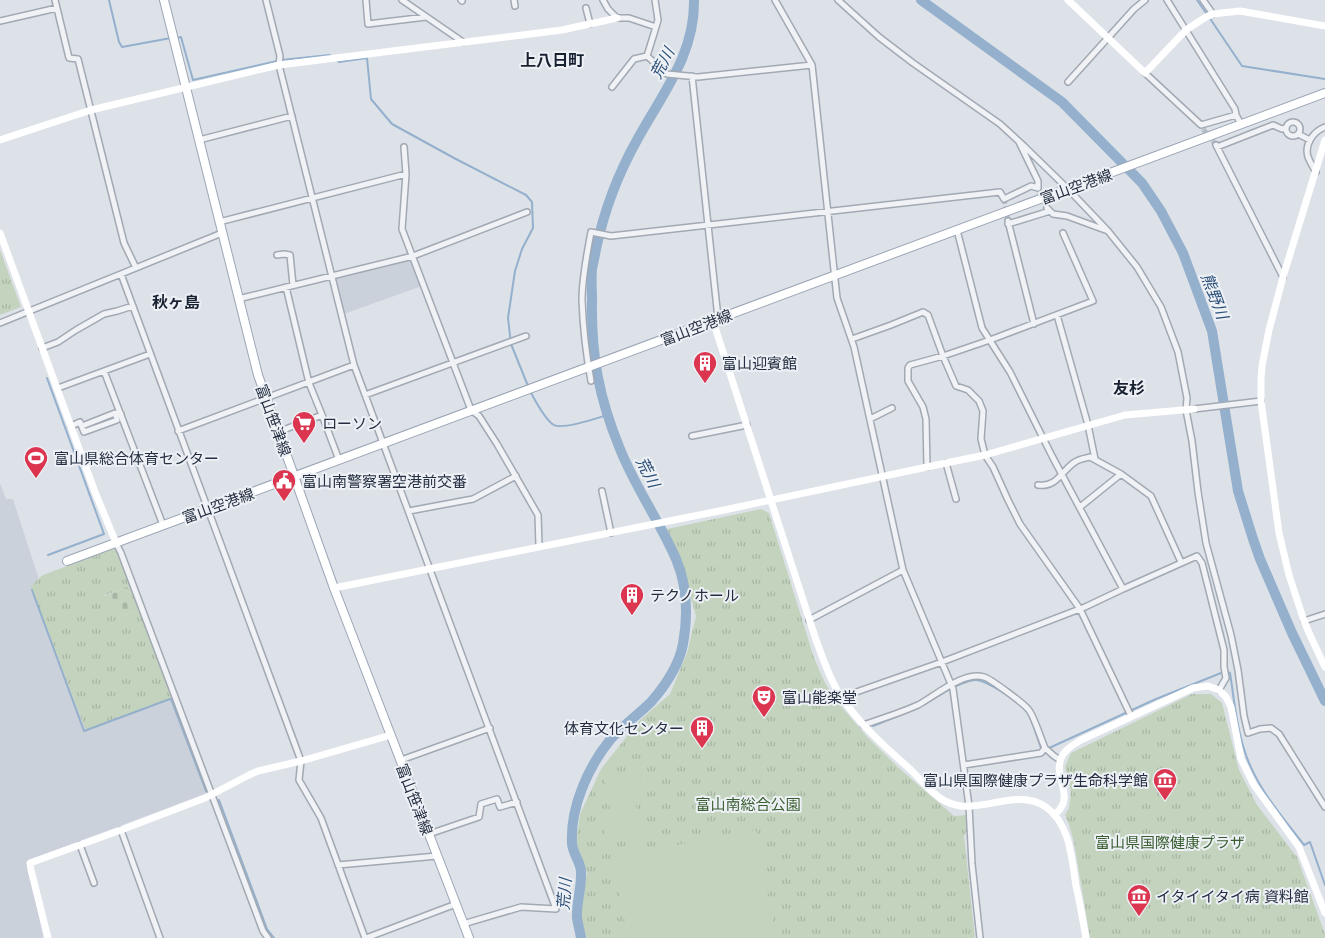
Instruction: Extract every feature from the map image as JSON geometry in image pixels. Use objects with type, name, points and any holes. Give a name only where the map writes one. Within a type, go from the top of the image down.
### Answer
[{"type":"main road","name":"富山笹津線","points":[[164,0],[238,299],[266,399],[334,588],[468,938]]},
{"type":"main road","name":"富山空港線","points":[[67,561],[1325,93]]},
{"type":"street","points":[[55,0],[69,58],[78,59],[124,243],[136,268]]},
{"type":"street","points":[[266,0],[280,56],[279,65],[354,365],[556,909],[521,908],[463,924]]},
{"type":"street","points":[[366,0],[368,24],[426,17]]},
{"type":"street","points":[[402,0],[463,42]]},
{"type":"street","points":[[603,0],[608,9],[617,18]]},
{"type":"street","points":[[647,56],[658,20],[655,0]]},
{"type":"street","points":[[776,0],[812,65],[837,298],[852,339],[903,570],[952,686],[964,765],[980,938]]},
{"type":"street","points":[[838,0],[913,63],[1000,124],[1070,188],[1108,230],[1137,267],[1161,307],[1178,352],[1187,398],[1186,410],[1206,543],[1231,635],[1248,733],[1271,728],[1279,734],[1325,807]]},
{"type":"street","points":[[1068,0],[1202,127],[1236,115]]},
{"type":"street","points":[[1068,82],[1134,9],[1145,0]]},
{"type":"street","points":[[1167,0],[1235,109],[1241,124]]},
{"type":"street","points":[[1203,0],[1213,14]]},
{"type":"street","points":[[0,21],[57,8]]},
{"type":"street","points":[[586,8],[590,24]]},
{"type":"street","points":[[1145,73],[1186,30],[1213,14],[1240,11],[1325,26]]},
{"type":"street","points":[[0,140],[91,110],[279,65],[562,30],[617,18],[629,18],[656,27]]},
{"type":"street","points":[[647,56],[667,74],[685,76],[812,65]]},
{"type":"street","points":[[612,87],[634,60],[647,56]]},
{"type":"street","points":[[692,76],[716,319],[747,425],[809,620],[834,683],[863,725],[939,797],[955,805],[968,806],[1016,799],[1033,801],[1046,806],[1062,827],[1069,845],[1086,938]]},
{"type":"street","points":[[199,140],[292,116]]},
{"type":"street","points":[[1253,120],[1259,131]]},
{"type":"street","points":[[1298,134],[1300,128],[1296,122],[1289,122],[1286,128],[1287,133],[1291,136],[1298,134],[1310,140]]},
{"type":"street","points":[[1283,277],[1216,146],[1273,125],[1282,129],[1286,128]]},
{"type":"street","points":[[1316,172],[1307,154],[1310,140],[1314,133],[1325,127]]},
{"type":"street","points":[[1325,140],[1283,277],[1269,330],[1261,379],[1261,402],[1279,533],[1289,575],[1304,620],[1325,667]]},
{"type":"street","points":[[591,381],[585,348],[582,299],[591,232],[611,236],[1000,192],[1004,199],[1031,186],[1038,188],[1038,181],[1018,141]]},
{"type":"street","points":[[404,146],[406,174],[402,229],[471,410],[479,416],[538,515],[539,546]]},
{"type":"street","points":[[219,222],[406,174]]},
{"type":"street","points":[[1034,324],[1008,223],[1048,209],[1053,214],[1068,216],[1108,230]]},
{"type":"street","points":[[238,299],[413,256],[528,212]]},
{"type":"street","points":[[958,230],[982,328],[1010,372],[1123,589]]},
{"type":"street","points":[[0,233],[95,492],[121,553],[195,747],[211,795],[263,931],[268,938]]},
{"type":"street","points":[[0,323],[222,233]]},
{"type":"street","points":[[927,467],[926,418],[923,407],[908,381],[908,368],[990,340],[1093,301],[1063,233]]},
{"type":"street","points":[[277,255],[290,255],[293,285]]},
{"type":"street","points":[[121,274],[301,761],[299,780],[321,818],[366,938],[456,904]]},
{"type":"street","points":[[286,287],[309,383],[339,460]]},
{"type":"street","points":[[42,348],[58,342],[104,314],[132,306]]},
{"type":"street","points":[[852,339],[923,312],[928,314],[956,386],[968,390],[979,400],[983,411],[982,439],[985,455],[993,467],[1020,524],[1080,609],[1131,716]]},
{"type":"street","points":[[1057,315],[1088,425],[1095,459]]},
{"type":"street","points":[[365,395],[526,336]]},
{"type":"street","points":[[58,388],[150,354]]},
{"type":"street","points":[[178,431],[354,365]]},
{"type":"street","points":[[104,371],[119,415],[163,525]]},
{"type":"street","points":[[334,588],[612,533],[985,455],[1124,415],[1194,410],[1261,402]]},
{"type":"street","points":[[870,419],[892,408]]},
{"type":"street","points":[[71,426],[80,422],[84,432],[118,420],[119,415]]},
{"type":"street","points":[[278,432],[322,415]]},
{"type":"street","points":[[692,436],[747,425]]},
{"type":"street","points":[[1038,485],[1049,484],[1063,475],[1075,462],[1090,456],[1151,496],[1181,562]]},
{"type":"street","points":[[946,463],[956,499]]},
{"type":"street","points":[[1080,507],[1120,474]]},
{"type":"street","points":[[409,511],[473,499],[516,476]]},
{"type":"street","points":[[602,491],[612,533]]},
{"type":"street","points":[[842,697],[942,662],[1080,609],[1197,556],[1202,562],[1224,650],[1226,678],[1219,690]]},
{"type":"street","points":[[809,620],[903,570]]},
{"type":"street","points":[[1304,620],[1325,614]]},
{"type":"street","points":[[863,725],[917,705],[972,677],[984,677],[1029,710],[1045,748],[1060,760]]},
{"type":"street","points":[[1054,815],[1062,809],[1065,800],[1059,766],[1060,760],[1066,751],[1077,742],[1131,716],[1193,688],[1208,686],[1219,690],[1226,697],[1231,707],[1241,759],[1254,785],[1300,847],[1325,913]]},
{"type":"street","points":[[400,760],[490,728]]},
{"type":"street","points":[[48,938],[30,870],[30,863],[211,795],[258,771],[301,761],[391,735]]},
{"type":"street","points":[[964,765],[1041,753],[1045,748]]},
{"type":"street","points":[[428,834],[479,817],[480,804],[497,799],[500,808],[517,802]]},
{"type":"street","points":[[121,830],[160,938]]},
{"type":"street","points":[[80,845],[94,883]]},
{"type":"street","points":[[338,865],[437,856]]},
{"type":"shaded area","points":[[411,258],[422,286],[344,314],[335,278]]},
{"type":"shaded area","points":[[0,483],[6,499],[13,499],[87,728],[172,696],[207,793],[27,861],[42,938],[0,938]]},
{"type":"green space","points":[[0,250],[21,307],[0,315]]},
{"type":"green space","name":"富山南総合公園","points":[[761,509],[769,513],[814,658],[825,683],[840,705],[868,738],[900,769],[954,816],[966,815],[967,831],[964,836],[975,938],[584,938],[580,918],[587,873],[575,849],[580,814],[601,769],[639,721],[670,694],[687,653],[696,616],[683,570],[667,529]]},
{"type":"green space","points":[[113,549],[116,550],[130,586],[103,596],[120,617],[139,610],[172,699],[86,731],[31,587],[43,575]]},
{"type":"green space","points":[[130,586],[139,610],[120,617],[102,597]]},
{"type":"green space","name":"富山県国際健康プラザ","points":[[1192,694],[1211,694],[1222,703],[1239,770],[1257,805],[1297,857],[1325,938],[1090,938],[1074,843],[1065,815],[1069,808],[1071,792],[1065,767],[1071,753]]},
{"type":"green space","points":[[638,769],[644,803],[636,805],[643,837],[607,844],[601,811],[610,809],[604,776]]},
{"type":"green space","points":[[756,830],[776,938],[628,938],[612,857]]},
{"type":"waterway","points":[[109,0],[119,42],[122,47],[171,38]]},
{"type":"waterway","name":"荒川","points":[[581,938],[577,918],[581,872],[572,843],[572,830],[577,802],[594,763],[610,740],[651,702],[671,675],[681,652],[686,623],[686,601],[680,569],[663,532],[626,463],[602,394],[593,340],[592,269],[607,207],[618,179],[630,153],[683,56],[693,20],[694,0]]},
{"type":"waterway","name":"熊野川","points":[[921,0],[1062,102],[1142,183],[1161,211],[1183,253],[1212,331],[1238,491],[1253,539],[1292,633],[1325,701]]},
{"type":"waterway","points":[[1197,0],[1206,13]]},
{"type":"waterway","points":[[1209,17],[1242,66],[1325,79]]},
{"type":"waterway","points":[[176,38],[181,37],[193,80],[277,61]]},
{"type":"waterway","points":[[282,60],[331,56]]},
{"type":"waterway","points":[[337,60],[339,62],[367,58],[371,99],[392,124],[526,195],[532,202],[533,228],[522,249],[515,271],[508,318],[511,344],[528,386]]},
{"type":"waterway","points":[[47,378],[104,534],[48,555]]},
{"type":"waterway","points":[[530,391],[544,414],[554,425],[572,425],[607,415]]},
{"type":"waterway","points":[[32,590],[84,731],[171,699],[206,791]]},
{"type":"waterway","points":[[1047,749],[1156,699],[1226,671],[1230,673],[1239,731],[1249,763],[1262,788],[1286,823],[1304,845],[1310,842],[1325,885]]},
{"type":"waterway","points":[[925,704],[962,683],[975,680],[986,683],[1018,703],[1027,712],[1041,748],[1043,748]]},
{"type":"waterway","points":[[873,726],[905,713]]},
{"type":"waterway","points":[[219,800],[267,929],[274,938]]},
{"type":"tunnel","points":[[1203,129],[1216,145]]},
{"type":"tunnel","points":[[1038,188],[1047,208]]},
{"type":"tunnel","points":[[1004,199],[1008,221]]},
{"type":"place","name":"富山迎賓館","points":[[705,384]]},
{"type":"place","name":"ローソン","points":[[304,444]]},
{"type":"place","name":"富山県総合体育センター","points":[[36,479]]},
{"type":"place","name":"富山南警察署空港前交番","points":[[284,502]]},
{"type":"place","name":"テクノホール","points":[[632,616]]},
{"type":"place","name":"富山能楽堂","points":[[764,718]]},
{"type":"place","name":"体育文化センター","points":[[702,749]]},
{"type":"place","name":"富山県国際健康プラザ生命科学館","points":[[1165,801]]},
{"type":"place","name":"イタイイタイ病 資料館","points":[[1139,917]]},
{"type":"district","name":"上八日町","points":[[552,60]]},
{"type":"district","name":"秋ヶ島","points":[[176,302]]},
{"type":"district","name":"友杉","points":[[1129,388]]}]
